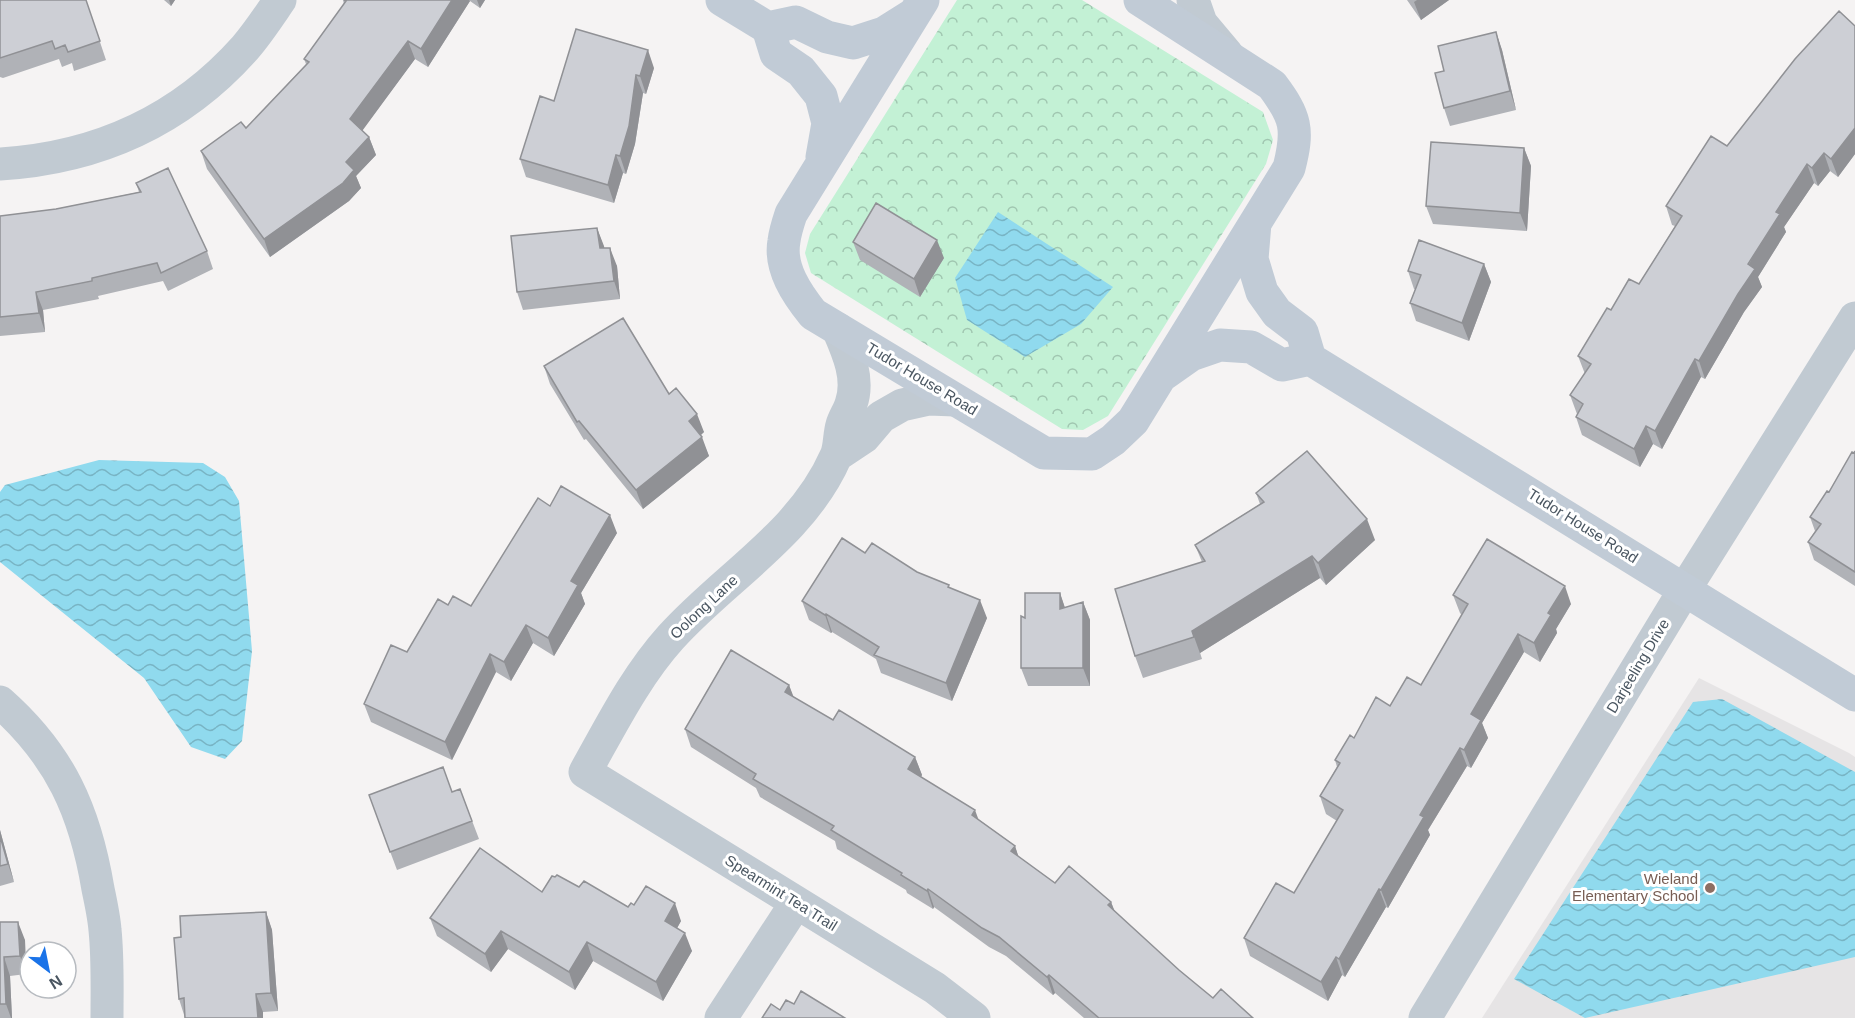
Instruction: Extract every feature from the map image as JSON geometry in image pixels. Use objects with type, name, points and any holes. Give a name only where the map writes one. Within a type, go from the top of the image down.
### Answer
[{"type":"street","points":[[0,164],[65,156],[98,147],[169,113],[207,85],[230,63],[245,47],[280,0]]},
{"type":"street","points":[[722,0],[768,28]]},
{"type":"street","name":"Tudor House Road","points":[[918,7],[791,214],[783,243],[786,268],[796,293],[813,314],[1044,453],[1092,454],[1113,440],[1133,421],[1289,168],[1295,144],[1294,120],[1285,101],[1272,85],[1140,0]]},
{"type":"street","points":[[1192,0],[1201,23],[1228,56]]},
{"type":"street","name":"Tudor House Road","points":[[821,165],[828,123],[821,96],[801,70],[776,54],[768,28],[796,22],[827,37],[853,43],[884,33],[918,7]]},
{"type":"street","name":"Tudor House Road","points":[[1256,222],[1252,259],[1262,292],[1277,313],[1302,332],[1310,359],[1855,695]]},
{"type":"street","name":"Darjeeling Drive","points":[[1425,1018],[1684,589],[1855,318]]},
{"type":"street","name":"Oolong Lane","points":[[585,772],[643,671],[672,637],[712,597],[766,551],[808,505],[837,455],[842,425],[852,402],[854,381],[849,357],[838,329]]},
{"type":"street","name":"Tudor House Road","points":[[1158,378],[1191,355],[1220,345],[1251,347],[1282,365],[1310,359]]},
{"type":"street","name":"Oolong Lane","points":[[837,455],[864,437],[881,417],[902,405],[928,399],[955,399]]},
{"type":"street","points":[[0,702],[23,723],[51,758],[76,803],[92,851],[105,930],[107,1018]]},
{"type":"street","name":"Spearmint Tea Trail","points":[[585,772],[935,988],[974,1018]]},
{"type":"street","points":[[721,1018],[796,903]]},
{"type":"shaded area","name":"Wieland Elementary School","points":[[1699,678],[1855,757],[1855,1018],[1482,1018]]},
{"type":"green space","points":[[957,0],[1082,0],[1263,112],[1273,140],[1266,164],[1108,416],[1083,430],[1062,429],[811,273],[805,253],[810,234]]},
{"type":"water","points":[[998,212],[1113,287],[1081,324],[1025,357],[967,320],[955,278]]},
{"type":"water","points":[[99,460],[203,463],[225,477],[239,501],[252,651],[242,741],[225,759],[191,747],[144,678],[0,562],[0,492],[5,485]]},
{"type":"water","name":"Wieland Elementary School","points":[[1722,699],[1855,772],[1855,957],[1585,1018],[1514,979],[1693,702]]},
{"type":"building","points":[[0,0],[86,0],[100,41],[68,52],[65,45],[55,49],[52,41],[0,58]]},
{"type":"building","points":[[344,0],[452,0],[421,49],[408,41],[350,119],[369,137],[346,162],[354,170],[343,183],[264,239],[201,151],[241,122],[246,128],[309,62],[304,59],[346,1]]},
{"type":"building","points":[[1839,11],[1855,26],[1855,128],[1831,159],[1824,153],[1812,168],[1807,164],[1776,212],[1780,214],[1748,264],[1755,269],[1699,361],[1695,359],[1655,431],[1646,426],[1634,449],[1576,417],[1583,404],[1570,395],[1591,364],[1578,356],[1607,308],[1611,310],[1629,279],[1639,284],[1682,216],[1666,206],[1711,136],[1727,146],[1795,59]]},
{"type":"building","points":[[576,29],[648,50],[640,76],[636,75],[629,126],[620,156],[616,155],[608,185],[520,159],[540,96],[554,101]]},
{"type":"building","points":[[1496,32],[1510,91],[1444,108],[1435,73],[1444,71],[1438,46]]},
{"type":"building","points":[[1431,142],[1524,148],[1520,213],[1426,206]]},
{"type":"building","points":[[168,168],[207,251],[161,273],[157,263],[92,278],[92,281],[36,292],[39,313],[0,317],[0,216],[56,209],[141,192],[136,183]]},
{"type":"building","points":[[876,203],[937,240],[914,279],[853,242]]},
{"type":"building","points":[[597,228],[600,248],[610,248],[614,281],[517,292],[511,236]]},
{"type":"building","points":[[1419,240],[1484,264],[1462,323],[1410,303],[1421,275],[1408,271]]},
{"type":"building","points":[[623,318],[669,394],[676,388],[697,414],[689,421],[702,437],[636,490],[579,421],[577,422],[544,366]]},
{"type":"building","points":[[1307,451],[1367,519],[1318,563],[1312,556],[1192,631],[1194,637],[1135,656],[1115,589],[1205,561],[1195,545],[1264,502],[1256,493]]},
{"type":"building","points":[[1855,451],[1855,572],[1808,542],[1821,524],[1810,517],[1827,491],[1829,492],[1852,452]]},
{"type":"building","points":[[561,486],[610,515],[571,581],[578,585],[548,638],[526,625],[504,662],[490,654],[445,742],[364,704],[391,645],[407,652],[438,599],[448,605],[453,596],[471,606],[538,498],[550,506]]},
{"type":"building","points":[[842,538],[865,553],[872,543],[917,572],[980,600],[946,683],[874,655],[879,647],[802,601]]},
{"type":"building","points":[[1487,539],[1565,586],[1548,613],[1551,615],[1534,643],[1518,634],[1471,714],[1481,720],[1464,750],[1460,748],[1420,815],[1424,817],[1339,959],[1336,957],[1321,982],[1244,938],[1276,883],[1294,893],[1343,810],[1320,796],[1340,763],[1335,760],[1350,735],[1354,738],[1376,697],[1390,706],[1407,677],[1421,685],[1468,604],[1453,595]]},
{"type":"building","points":[[1025,593],[1060,593],[1060,609],[1083,602],[1083,668],[1021,668],[1021,616],[1025,618]]},
{"type":"building","points":[[731,650],[789,685],[785,692],[833,720],[839,710],[915,757],[908,769],[975,810],[972,815],[1015,846],[1011,851],[1055,883],[1069,866],[1111,902],[1108,905],[1179,970],[1213,998],[1221,989],[1253,1018],[1099,1018],[1049,975],[1047,977],[999,937],[982,928],[928,889],[927,891],[831,830],[834,826],[753,779],[756,774],[685,729]]},
{"type":"building","points":[[443,767],[452,792],[460,789],[472,821],[390,852],[369,795]]},
{"type":"building","points":[[0,836],[8,864],[0,866]]},
{"type":"building","points":[[480,848],[542,892],[552,876],[557,875],[579,887],[584,881],[628,907],[631,903],[634,905],[646,886],[675,903],[665,921],[685,933],[656,982],[587,942],[569,972],[501,931],[485,954],[430,918]]},
{"type":"building","points":[[266,912],[271,993],[256,994],[258,1018],[185,1018],[184,998],[179,999],[174,938],[181,937],[180,916]]},
{"type":"building","points":[[0,922],[18,922],[18,956],[4,957],[6,1004],[0,1004]]},
{"type":"building","points":[[801,991],[845,1018],[762,1018],[771,1004],[780,1010],[786,1000],[794,1004]]},
{"type":"place","name":"Wieland Elementary School","points":[[1710,888]]}]
